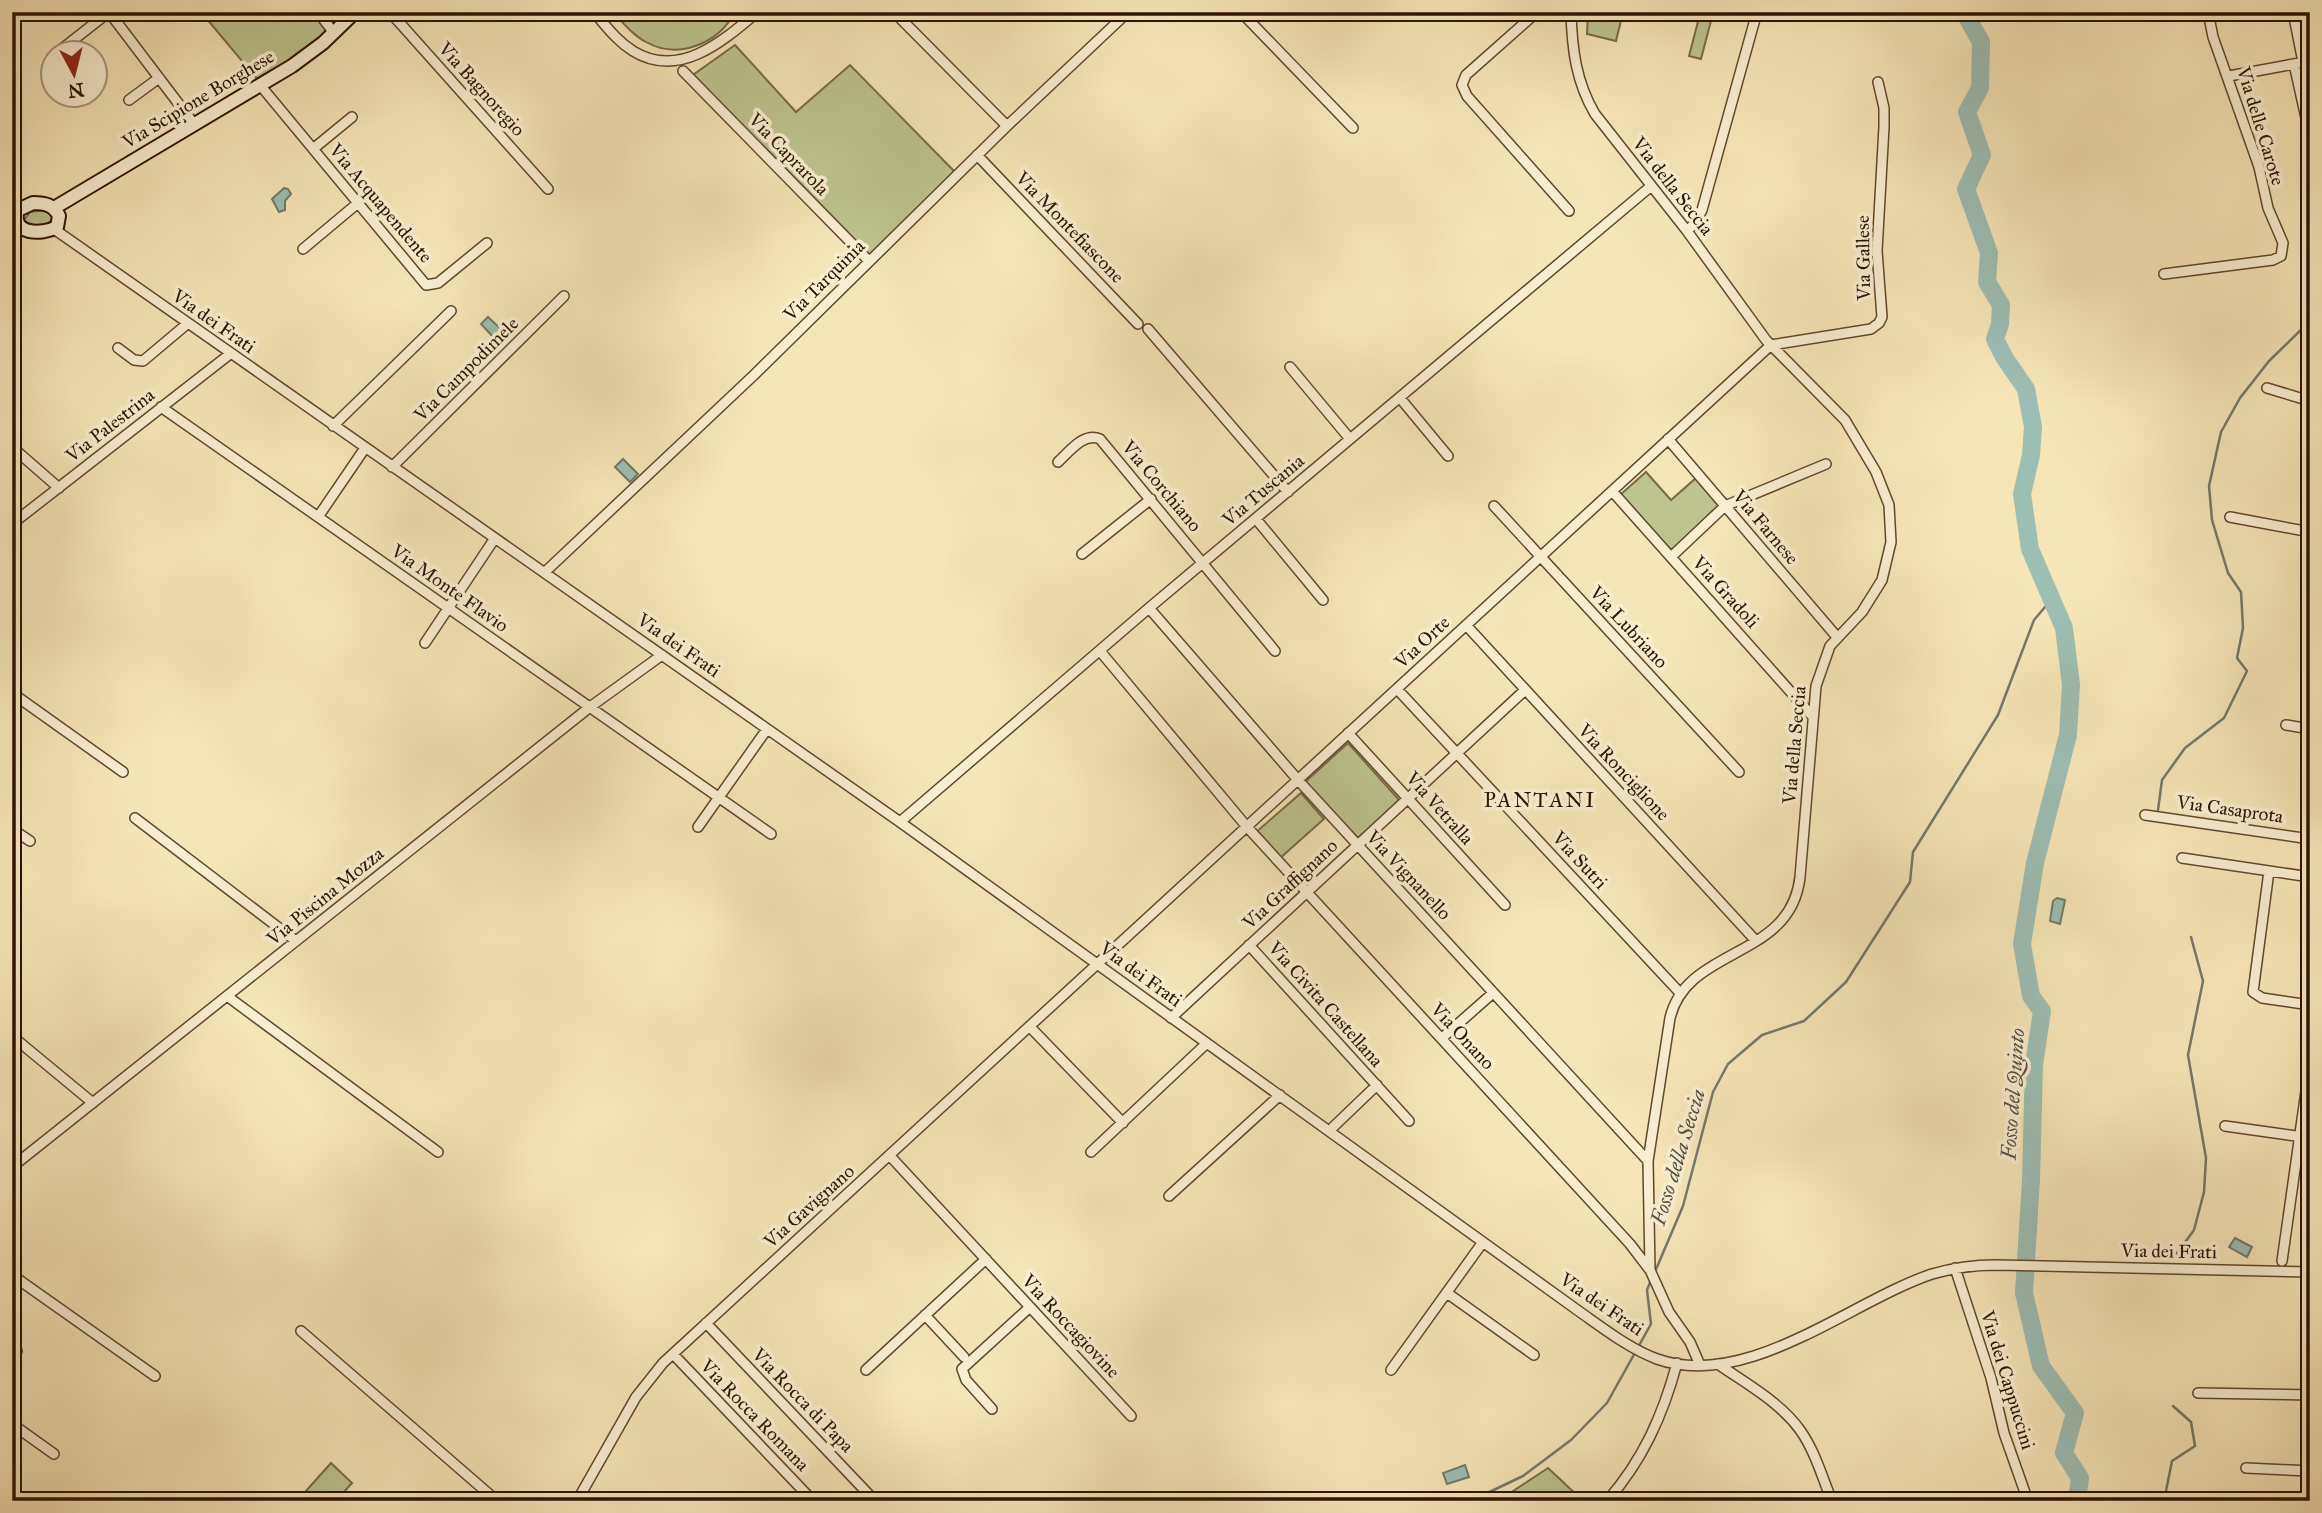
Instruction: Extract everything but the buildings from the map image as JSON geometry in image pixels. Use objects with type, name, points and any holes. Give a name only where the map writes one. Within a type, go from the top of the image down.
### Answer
[{"type":"main road","name":"Via Scipione Borghese","points":[[54,208],[304,57],[355,12]]},
{"type":"main road","points":[[38,203],[54,208],[60,219],[54,229],[36,232],[16,230],[17,205],[38,203]]},
{"type":"street","points":[[76,38],[109,12],[194,124]]},
{"type":"street","points":[[318,12],[334,33]]},
{"type":"street","name":"Via Bagnoregio","points":[[390,12],[548,190]]},
{"type":"street","points":[[594,12],[617,39],[633,51],[665,61],[681,60],[705,51],[755,15]]},
{"type":"street","points":[[894,12],[1007,126]]},
{"type":"street","name":"Via Tarquinia","points":[[545,572],[1128,12]]},
{"type":"street","points":[[1241,12],[1353,128]]},
{"type":"street","points":[[1537,12],[1466,75],[1462,85],[1465,94],[1569,211]]},
{"type":"street","name":"Via della Seccia","points":[[1571,12],[1574,55],[1584,93],[1600,120],[1687,231],[1771,345],[1848,423],[1872,466],[1889,505],[1892,536],[1882,580],[1862,612],[1829,649],[1818,678],[1798,895],[1785,918],[1756,941],[1704,971],[1681,994],[1670,1018],[1648,1161],[1650,1270],[1671,1316],[1690,1342],[1700,1365]]},
{"type":"street","points":[[1687,231],[1702,210],[1757,12]]},
{"type":"street","name":"Via delle Carote","points":[[2164,274],[2273,260],[2283,252],[2283,243],[2270,212],[2229,76],[2213,37],[2208,12]]},
{"type":"street","points":[[2292,12],[2302,62],[2310,136]]},
{"type":"street","points":[[2229,76],[2302,62]]},
{"type":"street","name":"Via Caprarola","points":[[683,71],[869,261]]},
{"type":"street","points":[[129,100],[159,78]]},
{"type":"street","name":"Via Gallese","points":[[1771,345],[1871,329],[1881,321],[1877,257],[1884,114],[1878,82]]},
{"type":"street","name":"Via Acquapendente","points":[[260,85],[426,285],[438,283],[487,243]]},
{"type":"street","points":[[313,149],[352,117]]},
{"type":"street","name":"Via Montefiascone","points":[[977,155],[1138,324]]},
{"type":"street","name":"Via Tuscania","points":[[900,822],[1149,608],[1650,187]]},
{"type":"street","points":[[303,249],[358,203]]},
{"type":"street","name":"Via dei Frati","points":[[54,229],[900,822],[1483,1242],[1643,1353],[1677,1363],[1718,1364],[1768,1350],[1915,1281],[1955,1268],[1983,1265],[2310,1272]]},
{"type":"street","name":"Via Campodimele","points":[[392,467],[564,296]]},
{"type":"street","points":[[333,426],[451,311]]},
{"type":"street","points":[[118,348],[134,360],[143,361],[187,324]]},
{"type":"street","points":[[1148,329],[1288,492]]},
{"type":"street","name":"Via Orte","points":[[1097,965],[1771,345]]},
{"type":"street","name":"Via Palestrina","points":[[12,524],[230,354]]},
{"type":"street","points":[[1290,368],[1350,439]]},
{"type":"street","points":[[2267,388],[2310,401]]},
{"type":"street","points":[[1400,398],[1448,456]]},
{"type":"street","name":"Via Monte Flavio","points":[[162,407],[771,834]]},
{"type":"street","name":"Via Corchiano","points":[[1058,462],[1083,440],[1096,436],[1102,441],[1275,651]]},
{"type":"street","name":"Via Farnese","points":[[1668,439],[1837,638]]},
{"type":"street","points":[[12,447],[59,488]]},
{"type":"street","points":[[318,517],[365,448]]},
{"type":"street","points":[[1671,557],[1725,506],[1826,464]]},
{"type":"street","name":"Via Gradoli","points":[[1612,491],[1813,717]]},
{"type":"street","points":[[1082,554],[1151,499]]},
{"type":"street","name":"Via Lubriano","points":[[1494,506],[1739,772]]},
{"type":"street","points":[[2230,517],[2310,532]]},
{"type":"street","points":[[1256,519],[1323,600]]},
{"type":"street","points":[[425,643],[495,538]]},
{"type":"street","name":"Via Vignanello","points":[[1149,608],[1298,780],[1648,1161]]},
{"type":"street","name":"Via Ronciglione","points":[[1466,625],[1756,941]]},
{"type":"street","name":"Via Onano","points":[[1100,651],[1247,827],[1630,1244],[1650,1270]]},
{"type":"street","name":"Via Piscina Mozza","points":[[12,1167],[590,707],[662,655]]},
{"type":"street","name":"Via Sutri","points":[[1397,688],[1681,994]]},
{"type":"street","name":"Via Graffignano","points":[[1171,1018],[1525,690]]},
{"type":"street","points":[[12,693],[123,772]]},
{"type":"street","points":[[2286,725],[2310,729]]},
{"type":"street","points":[[698,827],[767,729]]},
{"type":"street","name":"Via Vetralla","points":[[1348,733],[1505,905]]},
{"type":"street","name":"Via Casaprota","points":[[2145,815],[2310,839]]},
{"type":"street","points":[[135,818],[296,942]]},
{"type":"street","points":[[12,829],[30,841]]},
{"type":"street","points":[[2182,858],[2310,877]]},
{"type":"street","points":[[2269,871],[2253,992],[2262,998],[2310,1005]]},
{"type":"street","name":"Via Civita Castellana","points":[[1249,945],[1409,1121]]},
{"type":"street","name":"Via Gavignano","points":[[577,1501],[650,1377],[705,1323],[1097,965]]},
{"type":"street","points":[[1442,1038],[1493,993]]},
{"type":"street","points":[[227,996],[438,1152]]},
{"type":"street","points":[[1030,1027],[1123,1123]]},
{"type":"street","points":[[12,1036],[93,1103]]},
{"type":"street","points":[[1091,1152],[1207,1043]]},
{"type":"street","points":[[2281,1261],[2305,1137],[2310,1063]]},
{"type":"street","name":"Via Civita Castellana","points":[[1329,1131],[1377,1085]]},
{"type":"street","points":[[1169,1196],[1280,1095]]},
{"type":"street","points":[[2225,1126],[2305,1137]]},
{"type":"street","name":"Via Roccagiovine","points":[[890,1156],[1131,1416]]},
{"type":"street","points":[[1391,1370],[1483,1242]]},
{"type":"street","points":[[866,1370],[986,1259]]},
{"type":"street","name":"Via dei Cappuccini","points":[[1955,1268],[1992,1378],[2004,1433],[2028,1501]]},
{"type":"street","points":[[12,1275],[155,1376]]},
{"type":"street","points":[[1447,1293],[1534,1354]]},
{"type":"street","points":[[992,1409],[966,1380],[962,1369],[1030,1307]]},
{"type":"street","points":[[925,1315],[964,1357]]},
{"type":"street","name":"Via Rocca di Papa","points":[[705,1323],[875,1501]]},
{"type":"street","points":[[301,1331],[497,1501]]},
{"type":"street","name":"Via Rocca Romana","points":[[673,1354],[813,1501]]},
{"type":"street","points":[[1607,1501],[1633,1469],[1651,1439],[1665,1405],[1677,1363]]},
{"type":"street","points":[[1718,1364],[1779,1408],[1796,1424],[1814,1455],[1832,1501]]},
{"type":"street","points":[[2198,1393],[2310,1395]]},
{"type":"street","points":[[12,1424],[54,1454]]},
{"type":"street","points":[[2246,1468],[2310,1471]]},
{"type":"green space","points":[[201,12],[314,12],[329,31],[303,52],[257,79]]},
{"type":"green space","points":[[613,12],[735,12],[728,23],[708,40],[684,49],[671,49],[658,47],[641,39]]},
{"type":"green space","points":[[1588,12],[1623,12],[1616,41],[1587,34]]},
{"type":"green space","points":[[1696,12],[1713,13],[1701,59],[1689,56],[1700,14]]},
{"type":"green space","points":[[735,45],[796,112],[850,65],[956,173],[870,257],[693,75]]},
{"type":"green space","points":[[45,210],[53,214],[53,219],[46,224],[34,225],[24,220],[30,212]]},
{"type":"green space","points":[[1646,472],[1671,500],[1696,478],[1723,507],[1673,552],[1620,495]]},
{"type":"green space","points":[[1348,743],[1400,801],[1356,840],[1304,783]]},
{"type":"green space","points":[[1301,793],[1324,819],[1279,859],[1255,833]]},
{"type":"green space","points":[[331,1463],[352,1483],[336,1501],[297,1501]]},
{"type":"green space","points":[[1548,1468],[1580,1498],[1578,1501],[1489,1501],[1501,1499]]},
{"type":"water","points":[[284,188],[291,194],[285,201],[285,210],[279,212],[272,199]]},
{"type":"water","points":[[488,317],[503,331],[495,339],[481,324]]},
{"type":"water","points":[[623,459],[638,474],[630,482],[615,467]]},
{"type":"water","points":[[2057,898],[2065,900],[2060,924],[2050,921],[2053,901]]},
{"type":"water","points":[[2235,1238],[2252,1247],[2247,1257],[2229,1247]]},
{"type":"water","points":[[1465,1465],[1469,1477],[1447,1484],[1443,1473]]},
{"type":"waterway","name":"Fosso del Quinto","points":[[1964,12],[1981,42],[1980,88],[1967,112],[1982,155],[1966,189],[1989,253],[1987,282],[2001,305],[2000,324],[1995,339],[2026,389],[2033,427],[2031,455],[2022,494],[2030,549],[2064,628],[2071,685],[2068,735],[2035,863],[2022,944],[2031,996],[2042,1011],[2034,1065],[2024,1293],[2041,1366],[2075,1413],[2064,1453],[2080,1478],[2077,1501]]},
{"type":"waterway","points":[[2158,810],[2162,780],[2185,748],[2224,718],[2247,671],[2237,658],[2243,628],[2241,592],[2228,573],[2212,520],[2209,486],[2221,432],[2240,398],[2269,361],[2310,321]]},
{"type":"waterway","name":"Fosso della Seccia","points":[[1654,1274],[1683,1206],[1713,1092],[1728,1064],[1762,1035],[1804,1021],[1846,982],[1910,882],[1913,852],[1998,715],[2034,620],[2051,600]]},
{"type":"waterway","points":[[2175,1256],[2194,1230],[2204,1192],[2206,1158],[2188,1055],[2203,981],[2191,937]]},
{"type":"waterway","name":"Fosso della Seccia","points":[[1338,1501],[1357,1495],[1396,1493],[1479,1497],[1523,1476],[1571,1440],[1607,1403],[1651,1324],[1647,1290],[1651,1280]]},
{"type":"waterway","points":[[2168,1501],[2166,1491],[2172,1461],[2195,1446],[2191,1422],[2173,1406]]},
{"type":"district","name":"PANTANI","points":[[1540,800]]}]
